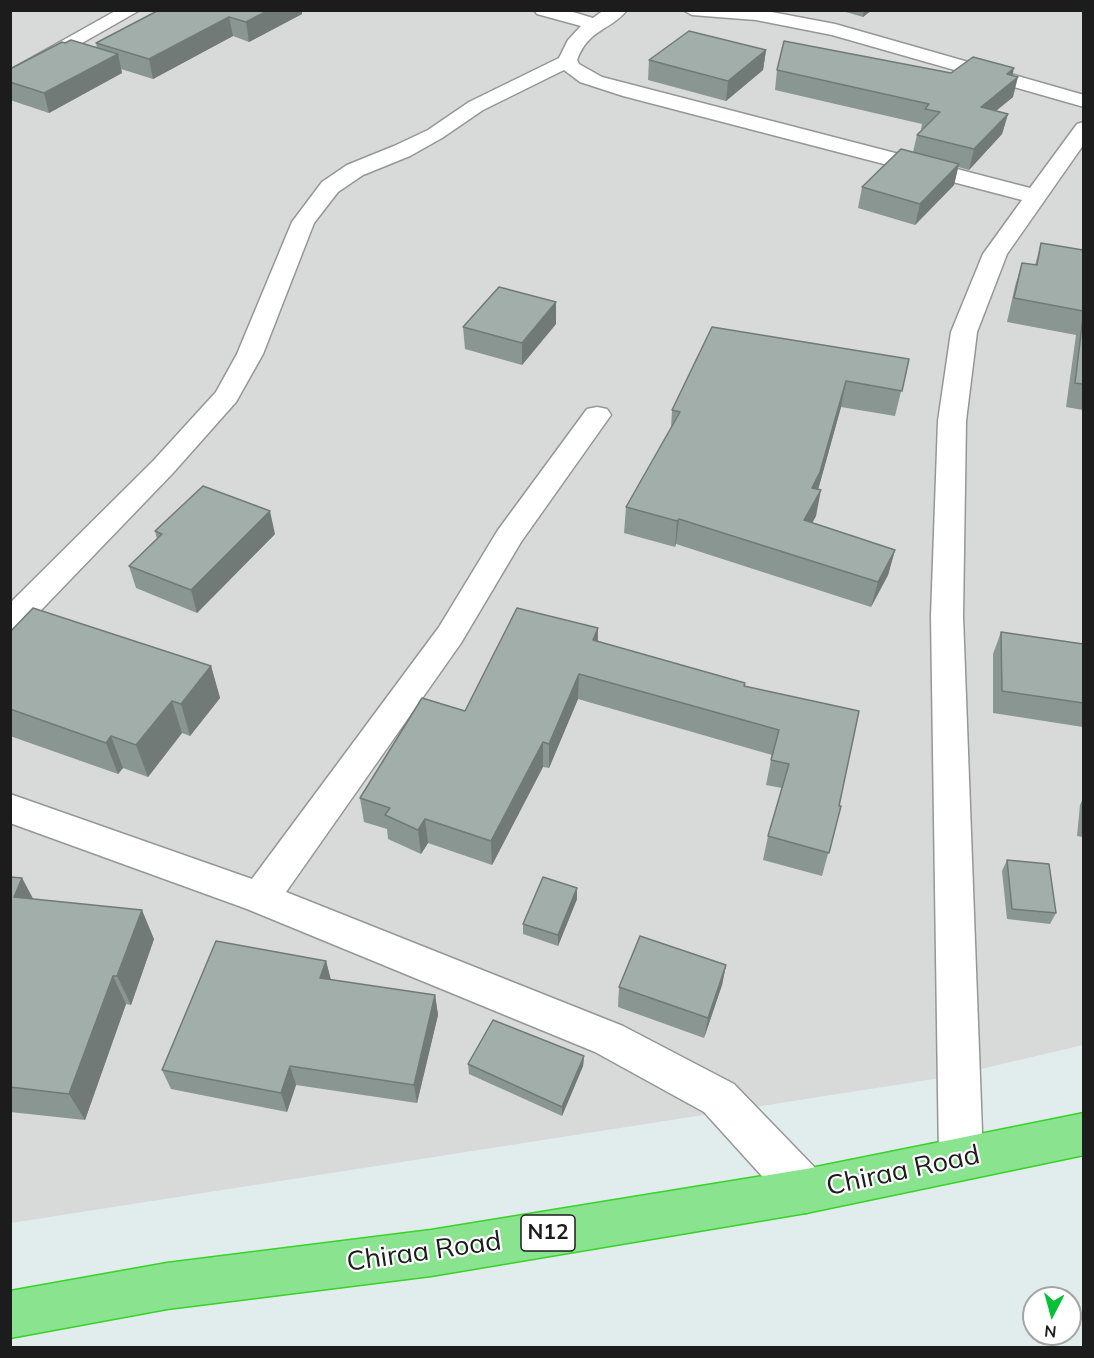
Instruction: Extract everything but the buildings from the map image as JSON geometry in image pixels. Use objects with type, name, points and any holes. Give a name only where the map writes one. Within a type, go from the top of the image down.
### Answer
[{"type":"highway","name":"Chiraa Road","points":[[10,1315],[167,1286],[431,1253],[806,1191],[1083,1134]]},
{"type":"street","points":[[10,78],[131,10]]},
{"type":"street","points":[[543,10],[595,24]]},
{"type":"street","points":[[618,10],[595,24],[570,49],[567,61],[572,69],[590,79],[630,92],[1037,197]]},
{"type":"street","points":[[692,10],[756,15],[835,30],[1083,101]]},
{"type":"street","points":[[10,623],[163,467],[227,396],[250,354],[303,222],[330,187],[355,170],[402,152],[435,134],[476,106],[567,61]]},
{"type":"street","points":[[962,1159],[947,616],[952,421],[964,332],[995,254],[1083,128]]},
{"type":"street","points":[[260,898],[450,635],[509,537],[597,415]]},
{"type":"street","points":[[10,807],[260,898],[609,1039],[719,1098],[806,1191]]},
{"type":"shaded area","points":[[11,11],[1083,11],[1083,1045],[947,1077],[11,1223]]}]
